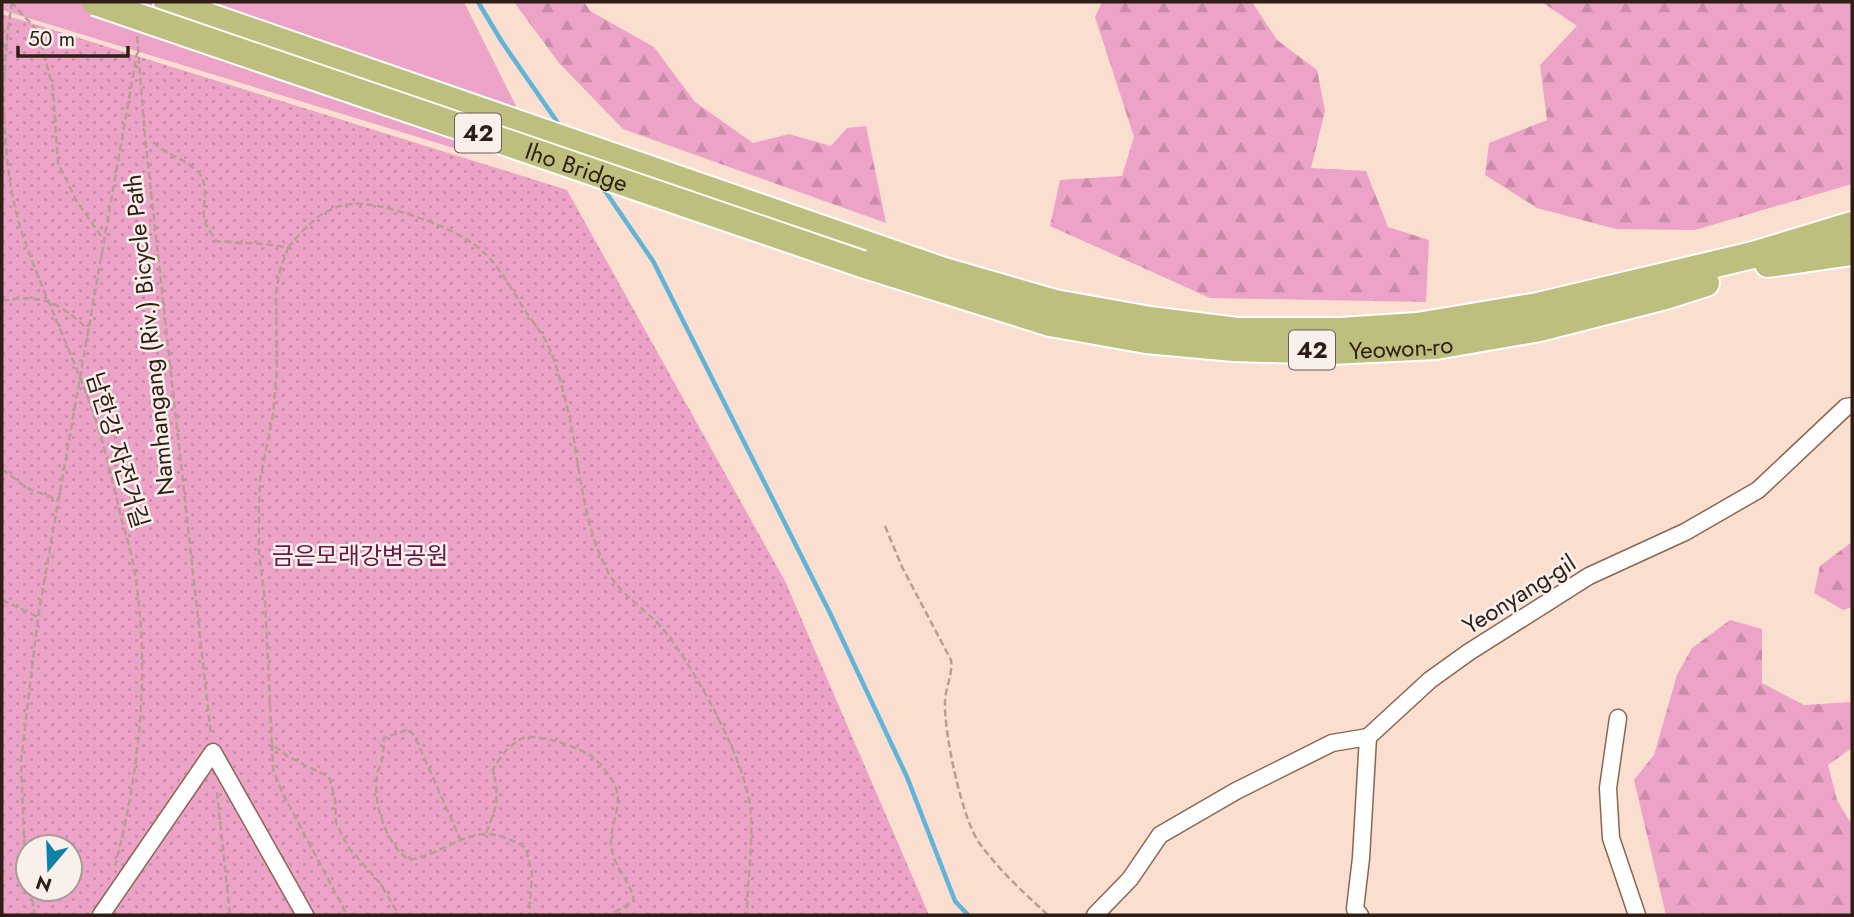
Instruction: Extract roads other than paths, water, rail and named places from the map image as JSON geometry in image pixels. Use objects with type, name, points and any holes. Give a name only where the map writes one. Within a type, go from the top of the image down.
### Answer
[{"type":"highway","name":"Iho Bridge","points":[[94,2],[866,255]]},
{"type":"highway","name":"Iho Bridge","points":[[167,2],[866,255]]},
{"type":"highway","points":[[1758,260],[1852,211]]},
{"type":"highway","name":"Yeowon-ro","points":[[866,255],[1050,323],[1146,340],[1234,348],[1331,351],[1436,346],[1540,328],[1662,297],[1852,225]]},
{"type":"highway","name":"Yeowon-ro","points":[[1758,260],[1852,240]]},
{"type":"highway","points":[[1758,260],[1852,253]]},
{"type":"street","name":"Yeonyang-gil","points":[[1368,737],[1430,680],[1469,652],[1578,583],[1685,532],[1758,490],[1846,407],[1852,406]]},
{"type":"street","points":[[1618,718],[1608,788],[1611,838],[1637,915]]},
{"type":"street","points":[[1095,915],[1130,879],[1160,835],[1236,791],[1332,743],[1368,737],[1361,858],[1355,909],[1360,915]]},
{"type":"street","points":[[101,915],[213,752],[305,915]]},
{"type":"waterway","points":[[478,2],[560,126]]},
{"type":"waterway","points":[[601,185],[653,261],[829,611],[907,777],[955,901],[968,915]]},
{"type":"park label","name":"금은모래강변공원","points":[[360,555]]}]
